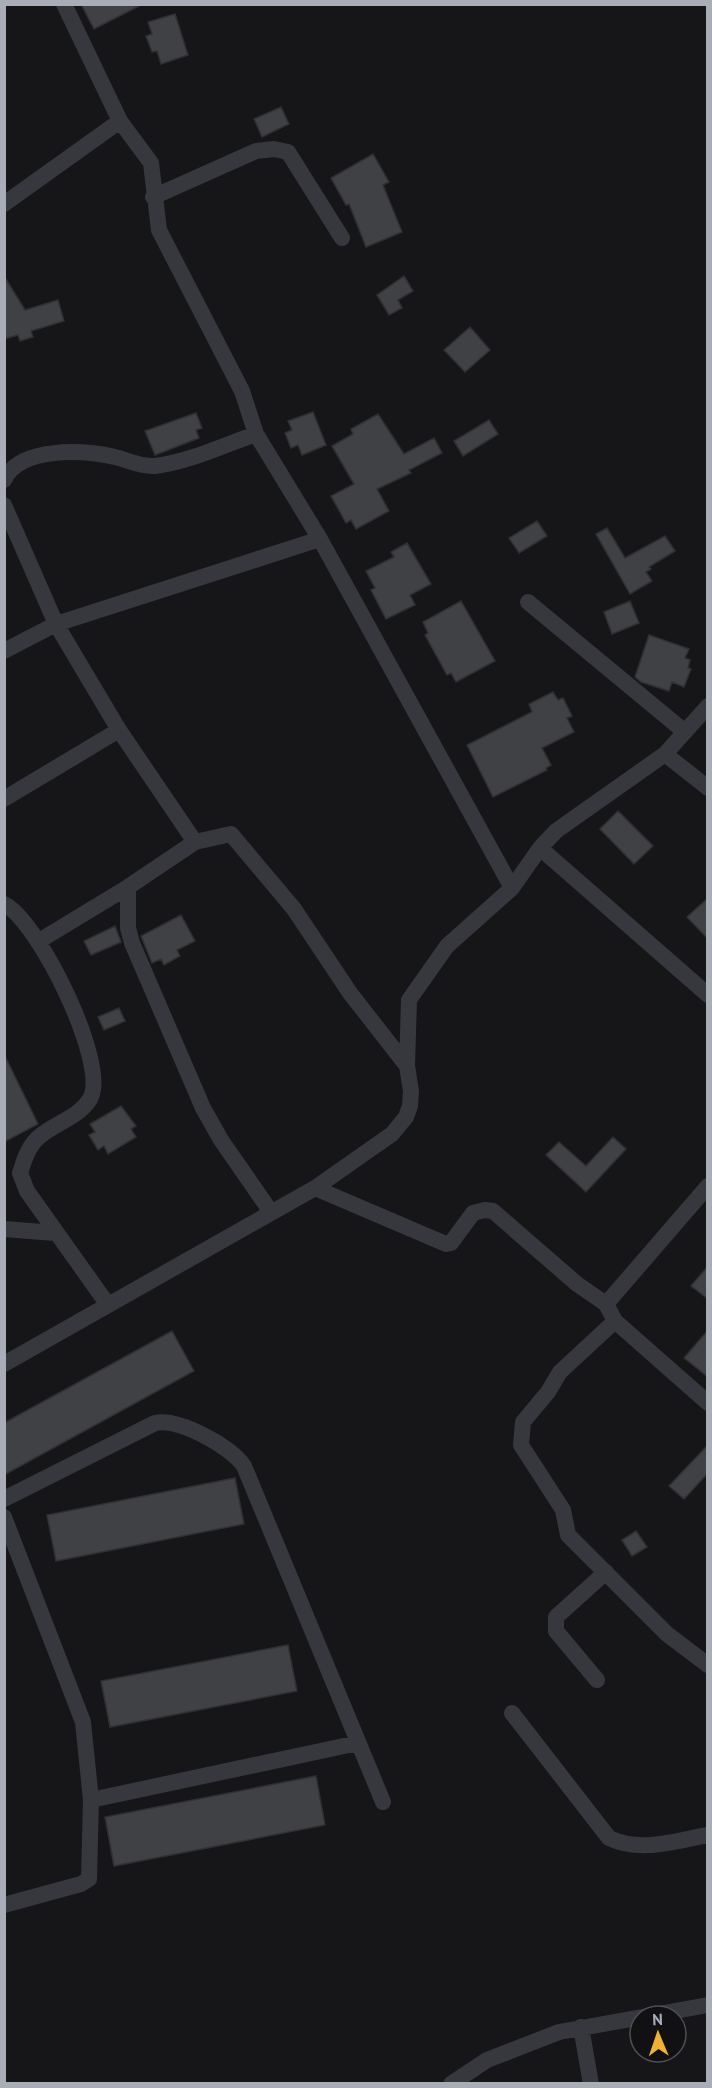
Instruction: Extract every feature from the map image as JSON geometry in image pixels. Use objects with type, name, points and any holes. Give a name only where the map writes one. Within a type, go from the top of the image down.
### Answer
[{"type":"street","points":[[64,4],[120,121],[151,163],[153,197],[159,230],[242,391],[256,434],[320,539],[512,888]]},
{"type":"street","points":[[4,204],[120,121]]},
{"type":"street","points":[[153,197],[256,151],[274,149],[288,152],[342,238]]},
{"type":"street","points":[[4,480],[14,466],[32,456],[54,453],[113,456],[152,466],[168,464],[256,434]]},
{"type":"street","points":[[4,506],[56,624],[119,730],[195,842]]},
{"type":"street","points":[[4,651],[56,624],[320,539]]},
{"type":"street","points":[[528,602],[685,732]]},
{"type":"street","points":[[4,1364],[315,1188],[392,1134],[406,1117],[410,1106],[411,1091],[407,1066],[409,1000],[452,939],[512,888],[540,848],[556,831],[665,754],[708,706]]},
{"type":"street","points":[[4,799],[119,730]]},
{"type":"street","points":[[665,754],[708,788]]},
{"type":"street","points":[[39,941],[128,887],[195,842],[226,833],[235,835],[294,909],[350,993],[407,1066]]},
{"type":"street","points":[[540,848],[708,995]]},
{"type":"street","points":[[128,887],[128,928],[132,944],[203,1108],[221,1140],[271,1212]]},
{"type":"street","points":[[4,904],[13,908],[39,941],[75,1012],[94,1068],[91,1098],[82,1110],[38,1138],[29,1149],[20,1173],[27,1191],[108,1305]]},
{"type":"street","points":[[606,1304],[708,1186]]},
{"type":"street","points":[[315,1188],[446,1244],[451,1243],[473,1213],[485,1209],[493,1211],[577,1284],[606,1304],[615,1321],[708,1403]]},
{"type":"street","points":[[4,1229],[55,1233]]},
{"type":"street","points":[[615,1321],[560,1372],[548,1392],[523,1422],[520,1432],[521,1445],[563,1510],[568,1535],[667,1634],[708,1665]]},
{"type":"street","points":[[4,1499],[155,1423],[167,1421],[178,1423],[237,1455],[244,1466],[383,1802]]},
{"type":"street","points":[[4,1517],[83,1722],[91,1800],[89,1879],[81,1884],[4,1905]]},
{"type":"street","points":[[597,1680],[556,1631],[554,1624],[556,1617],[606,1572]]},
{"type":"street","points":[[512,1713],[609,1838],[623,1844],[640,1847],[708,1835]]},
{"type":"street","points":[[91,1800],[358,1743]]},
{"type":"street","points":[[451,2084],[487,2060],[515,2047],[581,2027],[708,2005]]},
{"type":"street","points":[[581,2027],[591,2084]]},
{"type":"building","points":[[81,4],[143,4],[94,29]]},
{"type":"building","points":[[175,14],[188,55],[161,64],[157,51],[152,52],[146,36],[152,34],[148,22]]},
{"type":"building","points":[[281,107],[289,124],[262,137],[254,119]]},
{"type":"building","points":[[373,154],[389,182],[383,185],[402,232],[366,247],[349,204],[346,205],[331,178]]},
{"type":"building","points":[[4,276],[25,310],[58,300],[64,321],[31,331],[33,337],[20,341],[18,335],[4,339]]},
{"type":"building","points":[[404,276],[413,291],[398,300],[402,308],[389,315],[377,295]]},
{"type":"building","points":[[470,327],[490,350],[465,372],[444,350]]},
{"type":"building","points":[[313,412],[326,445],[302,455],[298,445],[291,448],[285,433],[292,430],[288,421]]},
{"type":"building","points":[[196,413],[202,428],[196,430],[199,438],[155,455],[145,431]]},
{"type":"building","points":[[378,414],[404,454],[434,438],[442,453],[409,470],[411,473],[377,489],[389,511],[356,529],[351,520],[346,523],[331,496],[354,484],[332,446],[353,434],[351,429]]},
{"type":"building","points":[[489,420],[498,434],[463,456],[454,441]]},
{"type":"building","points":[[537,521],[547,536],[519,553],[509,538]]},
{"type":"building","points":[[607,528],[625,558],[665,536],[675,551],[649,567],[651,569],[646,572],[652,581],[630,594],[596,534]]},
{"type":"building","points":[[407,543],[431,584],[410,595],[415,605],[386,619],[371,590],[375,588],[366,571],[394,557],[391,552]]},
{"type":"building","points":[[461,601],[495,661],[456,682],[451,673],[447,675],[425,635],[428,633],[423,622]]},
{"type":"building","points":[[630,601],[639,623],[612,634],[604,612]]},
{"type":"building","points":[[649,635],[689,649],[685,658],[690,660],[688,668],[691,669],[684,687],[672,682],[669,691],[641,682],[635,677]]},
{"type":"building","points":[[553,692],[558,700],[563,698],[572,716],[567,718],[574,732],[542,748],[551,765],[546,768],[547,770],[493,797],[467,745],[532,712],[529,704]]},
{"type":"building","points":[[618,811],[653,846],[634,864],[600,829]]},
{"type":"building","points":[[708,898],[708,939],[687,917]]},
{"type":"building","points":[[181,915],[195,941],[177,950],[180,956],[164,965],[161,959],[152,963],[141,936]]},
{"type":"building","points":[[115,926],[121,942],[91,955],[84,941]]},
{"type":"building","points":[[119,1008],[125,1021],[104,1030],[98,1017]]},
{"type":"building","points":[[4,1054],[38,1124],[4,1142]]},
{"type":"building","points":[[121,1106],[136,1126],[131,1129],[136,1137],[108,1154],[104,1146],[98,1150],[89,1135],[95,1132],[90,1124]]},
{"type":"building","points":[[613,1137],[626,1149],[586,1192],[546,1155],[559,1142],[586,1166]]},
{"type":"building","points":[[708,1266],[708,1299],[691,1286]]},
{"type":"building","points":[[708,1330],[708,1377],[684,1358]]},
{"type":"building","points":[[172,1331],[194,1371],[4,1475],[4,1423]]},
{"type":"building","points":[[708,1445],[708,1473],[684,1499],[669,1486]]},
{"type":"building","points":[[235,1478],[244,1524],[56,1561],[47,1515]]},
{"type":"building","points":[[636,1531],[647,1547],[632,1556],[622,1540]]},
{"type":"building","points":[[288,1645],[297,1691],[110,1727],[101,1681]]},
{"type":"building","points":[[316,1776],[325,1825],[114,1866],[105,1817]]}]
